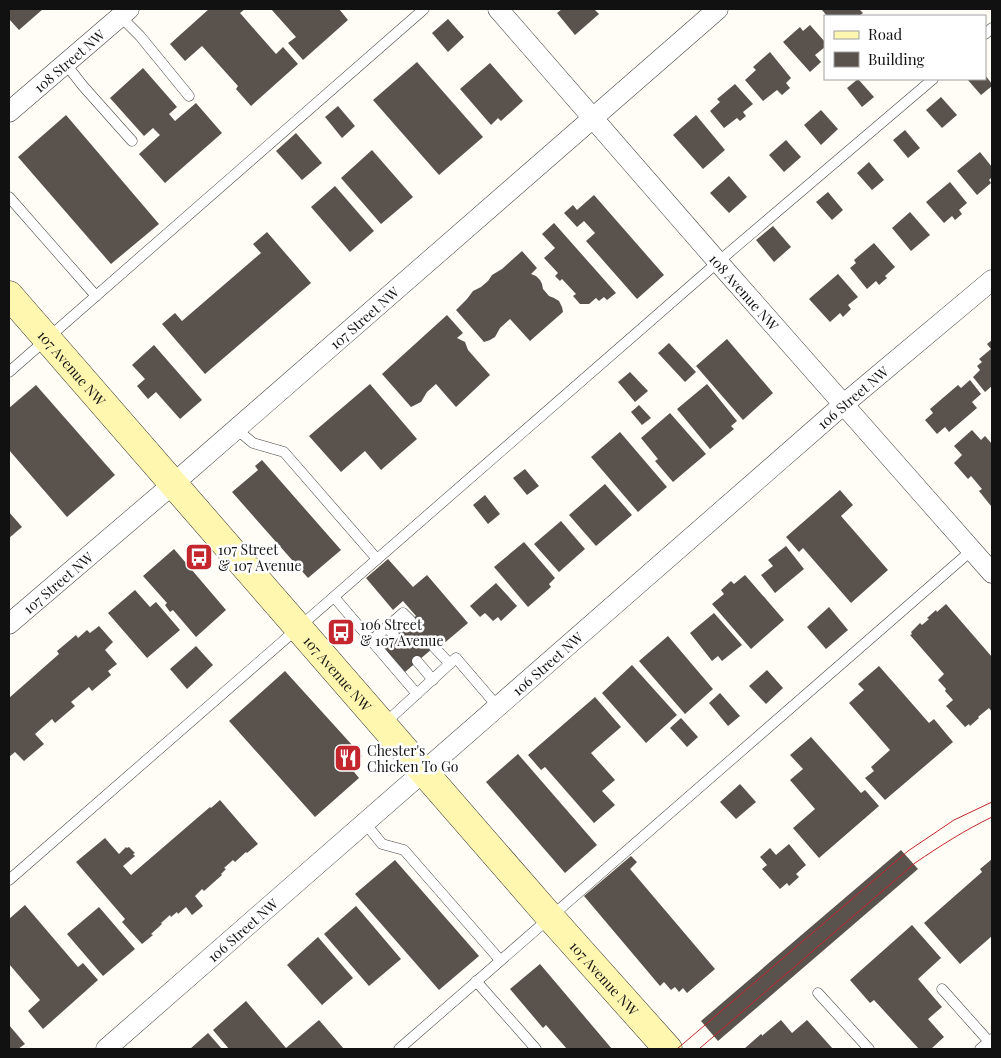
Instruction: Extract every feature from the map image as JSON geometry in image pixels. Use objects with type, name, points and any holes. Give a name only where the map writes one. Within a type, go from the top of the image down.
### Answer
[{"type":"main road","name":"107 Avenue NW","points":[[9,295],[550,916],[659,1046]]},
{"type":"street","name":"108 Avenue NW","points":[[498,9],[992,573]]},
{"type":"street","name":"107 Street NW","points":[[9,624],[173,484],[718,9]]},
{"type":"street","name":"108 Street NW","points":[[9,110],[125,12]]},
{"type":"street","name":"106 Street NW","points":[[106,1049],[844,404],[992,280]]},
{"type":"lane","points":[[9,372],[424,9]]},
{"type":"lane","points":[[125,12],[140,36],[189,96]]},
{"type":"lane","points":[[65,63],[132,141]]},
{"type":"lane","points":[[9,880],[718,262],[932,80]]},
{"type":"lane","points":[[9,197],[96,296]]},
{"type":"lane","points":[[236,429],[253,443],[284,452],[377,559]]},
{"type":"lane","points":[[398,1049],[972,550]]},
{"type":"lane","points":[[334,597],[417,694]]},
{"type":"lane","points":[[371,641],[390,632],[403,613],[411,621]]},
{"type":"lane","points":[[434,647],[450,664]]},
{"type":"lane","points":[[383,725],[456,658],[498,707]]},
{"type":"lane","points":[[418,662],[433,680]]},
{"type":"lane","points":[[365,823],[382,844],[404,850],[500,960]]},
{"type":"lane","points":[[476,981],[536,1049]]},
{"type":"lane","points":[[942,989],[991,1042],[980,1049]]},
{"type":"lane","points":[[818,993],[869,1049]]},
{"type":"building","points":[[9,9],[43,9],[19,30],[9,19]]},
{"type":"building","points":[[209,9],[245,9],[240,13],[276,54],[283,47],[298,64],[251,106],[236,89],[238,86],[202,46],[185,61],[170,44]]},
{"type":"building","points":[[271,9],[339,9],[348,20],[303,60],[288,43],[296,37]]},
{"type":"building","points":[[562,9],[594,9],[599,14],[575,35],[557,13]]},
{"type":"building","points":[[859,9],[863,13],[860,15],[826,15],[822,10]]},
{"type":"building","points":[[448,19],[464,37],[448,52],[432,33]]},
{"type":"building","points":[[810,25],[824,41],[824,48],[815,55],[821,62],[810,72],[783,42],[800,27],[803,31]]},
{"type":"building","points":[[770,52],[791,78],[786,83],[790,88],[782,95],[777,90],[763,101],[745,80],[756,70],[753,67]]},
{"type":"building","points":[[417,62],[483,137],[439,175],[373,100]]},
{"type":"building","points":[[490,63],[523,101],[501,121],[498,118],[491,125],[460,89]]},
{"type":"building","points":[[143,68],[177,107],[169,114],[175,121],[196,103],[222,133],[165,183],[139,154],[160,135],[153,128],[144,136],[110,98]]},
{"type":"building","points":[[986,76],[992,86],[981,95],[968,80],[986,80]]},
{"type":"building","points":[[859,80],[874,97],[862,107],[847,88]]},
{"type":"building","points":[[735,84],[753,104],[743,112],[746,116],[740,121],[737,118],[724,128],[710,111],[720,102],[717,99]]},
{"type":"building","points":[[941,97],[957,115],[942,128],[926,110]]},
{"type":"building","points":[[338,106],[355,126],[342,138],[325,117]]},
{"type":"building","points":[[821,110],[838,129],[821,145],[804,125]]},
{"type":"building","points":[[66,115],[159,224],[111,264],[18,157]]},
{"type":"building","points":[[696,115],[725,150],[703,169],[673,135]]},
{"type":"building","points":[[905,130],[920,148],[908,158],[893,140]]},
{"type":"building","points":[[296,133],[322,163],[302,180],[276,151]]},
{"type":"building","points":[[786,140],[801,157],[784,172],[769,155]]},
{"type":"building","points":[[372,150],[413,197],[381,224],[341,178]]},
{"type":"building","points":[[980,152],[992,167],[992,177],[989,180],[991,183],[977,195],[957,171]]},
{"type":"building","points":[[869,162],[884,180],[872,190],[857,173]]},
{"type":"building","points":[[729,176],[747,197],[729,213],[710,193]]},
{"type":"building","points":[[950,182],[967,203],[959,210],[962,214],[955,220],[952,216],[944,223],[926,202]]},
{"type":"building","points":[[335,186],[374,231],[350,252],[311,207]]},
{"type":"building","points":[[828,192],[843,210],[832,220],[816,202]]},
{"type":"building","points":[[594,195],[664,275],[637,299],[586,241],[595,233],[584,221],[577,227],[564,213],[573,205],[577,210]]},
{"type":"building","points":[[910,212],[930,235],[911,251],[892,228]]},
{"type":"building","points":[[554,223],[616,293],[607,300],[604,297],[599,301],[596,298],[589,304],[580,304],[573,296],[576,294],[562,279],[560,281],[555,276],[558,273],[544,258],[555,248],[542,234]]},
{"type":"building","points":[[773,226],[791,247],[774,262],[756,240]]},
{"type":"building","points":[[267,232],[311,283],[205,374],[162,324],[175,313],[182,321],[261,253],[253,244]]},
{"type":"building","points":[[874,243],[895,267],[879,285],[876,281],[867,289],[850,268],[856,263],[854,260]]},
{"type":"building","points":[[522,251],[537,268],[531,274],[540,280],[543,289],[549,296],[559,301],[563,312],[530,341],[510,319],[500,328],[495,337],[484,342],[456,310],[473,291],[481,287],[492,275],[502,269]]},
{"type":"building","points":[[838,274],[858,297],[848,305],[851,309],[843,317],[840,313],[830,322],[809,299]]},
{"type":"building","points":[[447,315],[463,333],[457,338],[465,342],[468,350],[490,375],[456,407],[436,384],[427,392],[421,402],[411,407],[382,374]]},
{"type":"building","points":[[727,339],[773,393],[743,420],[696,366]]},
{"type":"building","points":[[992,340],[992,386],[985,392],[973,377],[980,370],[977,366],[982,362],[979,359],[991,349],[987,344]]},
{"type":"building","points":[[669,343],[696,372],[685,382],[658,353]]},
{"type":"building","points":[[154,345],[202,400],[180,419],[156,392],[148,399],[137,386],[145,379],[132,365]]},
{"type":"building","points":[[630,372],[648,391],[635,402],[618,382]]},
{"type":"building","points":[[970,380],[981,394],[972,402],[977,408],[949,432],[945,427],[937,434],[925,420],[933,413],[930,409],[958,385],[961,388]]},
{"type":"building","points":[[370,384],[417,439],[381,470],[365,451],[341,472],[309,436]]},
{"type":"building","points":[[707,384],[737,421],[731,426],[734,429],[710,449],[677,409]]},
{"type":"building","points":[[36,385],[115,475],[67,517],[9,450],[9,408]]},
{"type":"building","points":[[639,405],[651,418],[642,425],[631,412]]},
{"type":"building","points":[[670,413],[706,454],[673,482],[655,461],[658,459],[641,438]]},
{"type":"building","points":[[972,430],[981,440],[985,436],[992,444],[991,506],[979,491],[982,489],[971,476],[968,479],[954,463],[962,455],[954,446]]},
{"type":"building","points":[[620,432],[667,487],[638,512],[591,457]]},
{"type":"building","points":[[262,460],[341,550],[308,578],[232,492],[258,470],[255,466]]},
{"type":"building","points":[[525,469],[539,486],[527,495],[513,478]]},
{"type":"building","points":[[605,484],[632,515],[596,546],[569,515]]},
{"type":"building","points":[[840,490],[853,505],[841,516],[888,570],[851,603],[803,548],[799,552],[786,537]]},
{"type":"building","points":[[485,495],[500,514],[488,524],[473,505]]},
{"type":"building","points":[[9,512],[22,527],[9,538]]},
{"type":"building","points":[[561,521],[585,549],[559,572],[534,544]]},
{"type":"building","points":[[524,542],[555,578],[549,584],[551,587],[528,607],[494,567]]},
{"type":"building","points":[[786,546],[804,569],[775,593],[761,575],[773,566],[768,560]]},
{"type":"building","points":[[174,549],[226,610],[196,637],[173,610],[170,612],[165,605],[167,603],[143,576]]},
{"type":"building","points":[[388,559],[413,587],[427,575],[468,623],[442,645],[440,642],[405,672],[382,646],[416,616],[403,601],[393,610],[366,578]]},
{"type":"building","points":[[745,575],[784,620],[751,649],[712,604],[724,594],[721,590],[731,581],[734,584]]},
{"type":"building","points":[[496,583],[517,606],[501,621],[498,617],[493,621],[485,613],[480,617],[470,606]]},
{"type":"building","points":[[135,590],[150,607],[156,602],[180,630],[147,658],[108,613]]},
{"type":"building","points":[[946,604],[992,657],[992,712],[989,708],[970,726],[969,724],[965,727],[946,706],[953,700],[938,680],[944,674],[910,635],[920,623],[922,625],[936,610],[937,612]]},
{"type":"building","points":[[829,607],[848,630],[826,649],[807,627]]},
{"type":"building","points":[[714,613],[742,645],[722,661],[718,656],[712,661],[690,633]]},
{"type":"building","points":[[99,626],[113,642],[105,650],[117,664],[108,671],[111,675],[92,691],[89,687],[71,702],[75,706],[55,723],[52,719],[35,734],[44,744],[24,761],[15,752],[9,757],[9,698],[59,654],[57,651],[76,635],[78,638],[87,630],[90,633]]},
{"type":"building","points":[[668,636],[713,689],[685,714],[639,661]]},
{"type":"building","points":[[196,646],[213,665],[187,689],[170,669]]},
{"type":"building","points":[[632,665],[677,715],[646,743],[602,693]]},
{"type":"building","points":[[879,666],[929,723],[934,719],[953,742],[885,800],[865,778],[874,771],[871,767],[890,750],[849,703],[864,690],[858,684]]},
{"type":"building","points":[[767,670],[783,688],[766,704],[749,686]]},
{"type":"building","points":[[285,671],[362,756],[350,767],[359,778],[315,817],[229,721]]},
{"type":"building","points":[[720,693],[740,716],[728,726],[709,703]]},
{"type":"building","points":[[595,697],[621,727],[591,753],[615,780],[602,791],[615,805],[594,823],[545,767],[541,770],[528,755]]},
{"type":"building","points":[[681,718],[698,737],[687,747],[670,728]]},
{"type":"building","points":[[811,737],[861,793],[865,790],[879,806],[819,858],[793,828],[815,809],[790,780],[803,769],[790,755]]},
{"type":"building","points":[[518,754],[597,845],[565,873],[486,782]]},
{"type":"building","points":[[740,784],[756,802],[736,819],[720,802]]},
{"type":"building","points":[[220,800],[258,844],[235,862],[233,860],[224,868],[226,869],[222,875],[204,891],[202,889],[195,896],[203,906],[192,915],[186,907],[178,914],[177,912],[171,917],[170,915],[151,934],[153,935],[142,944],[122,922],[125,919],[76,862],[105,838],[119,854],[126,847],[129,847],[135,853],[133,854],[135,856],[123,866],[131,875]]},
{"type":"building","points":[[789,844],[806,865],[796,874],[799,877],[789,886],[787,883],[780,889],[762,869],[767,865],[760,857],[770,848],[776,855]]},
{"type":"building","points":[[901,850],[918,869],[718,1041],[701,1021]]},
{"type":"building","points":[[631,856],[637,862],[630,869],[715,969],[687,993],[683,988],[679,992],[675,987],[671,990],[664,982],[660,986],[584,896]]},
{"type":"building","points":[[992,859],[992,936],[960,964],[924,923],[982,872],[980,869]]},
{"type":"building","points":[[395,860],[479,956],[439,990],[355,894]]},
{"type":"building","points":[[25,905],[78,967],[83,963],[98,980],[43,1029],[28,1011],[40,1000],[9,964],[9,919]]},
{"type":"building","points":[[356,906],[401,959],[369,986],[324,934]]},
{"type":"building","points":[[99,907],[135,949],[103,976],[67,934]]},
{"type":"building","points":[[912,925],[941,958],[918,979],[942,1007],[928,1019],[944,1037],[931,1049],[919,1049],[874,1000],[870,1003],[850,980]]},
{"type":"building","points":[[318,937],[353,978],[322,1005],[287,965]]},
{"type":"building","points":[[540,964],[612,1049],[567,1049],[546,1025],[543,1028],[510,989]]},
{"type":"building","points":[[246,1001],[286,1048],[319,1020],[344,1049],[229,1049],[213,1030]]},
{"type":"building","points":[[781,1020],[792,1033],[807,1020],[833,1049],[744,1049]]},
{"type":"building","points":[[9,1025],[25,1044],[18,1049],[9,1049]]},
{"type":"building","points":[[208,1033],[222,1049],[190,1049]]},
{"type":"tram line","points":[[677,1049],[908,851],[954,820],[992,802]]},
{"type":"tram line","points":[[699,1049],[915,863],[953,838],[992,817]]},
{"type":"place","name":"107 Street & 107 Avenue","points":[[199,557]]},
{"type":"place","name":"106 Street & 107 Avenue","points":[[341,632]]},
{"type":"place","name":"Chester's Chicken To Go","points":[[348,758]]}]
